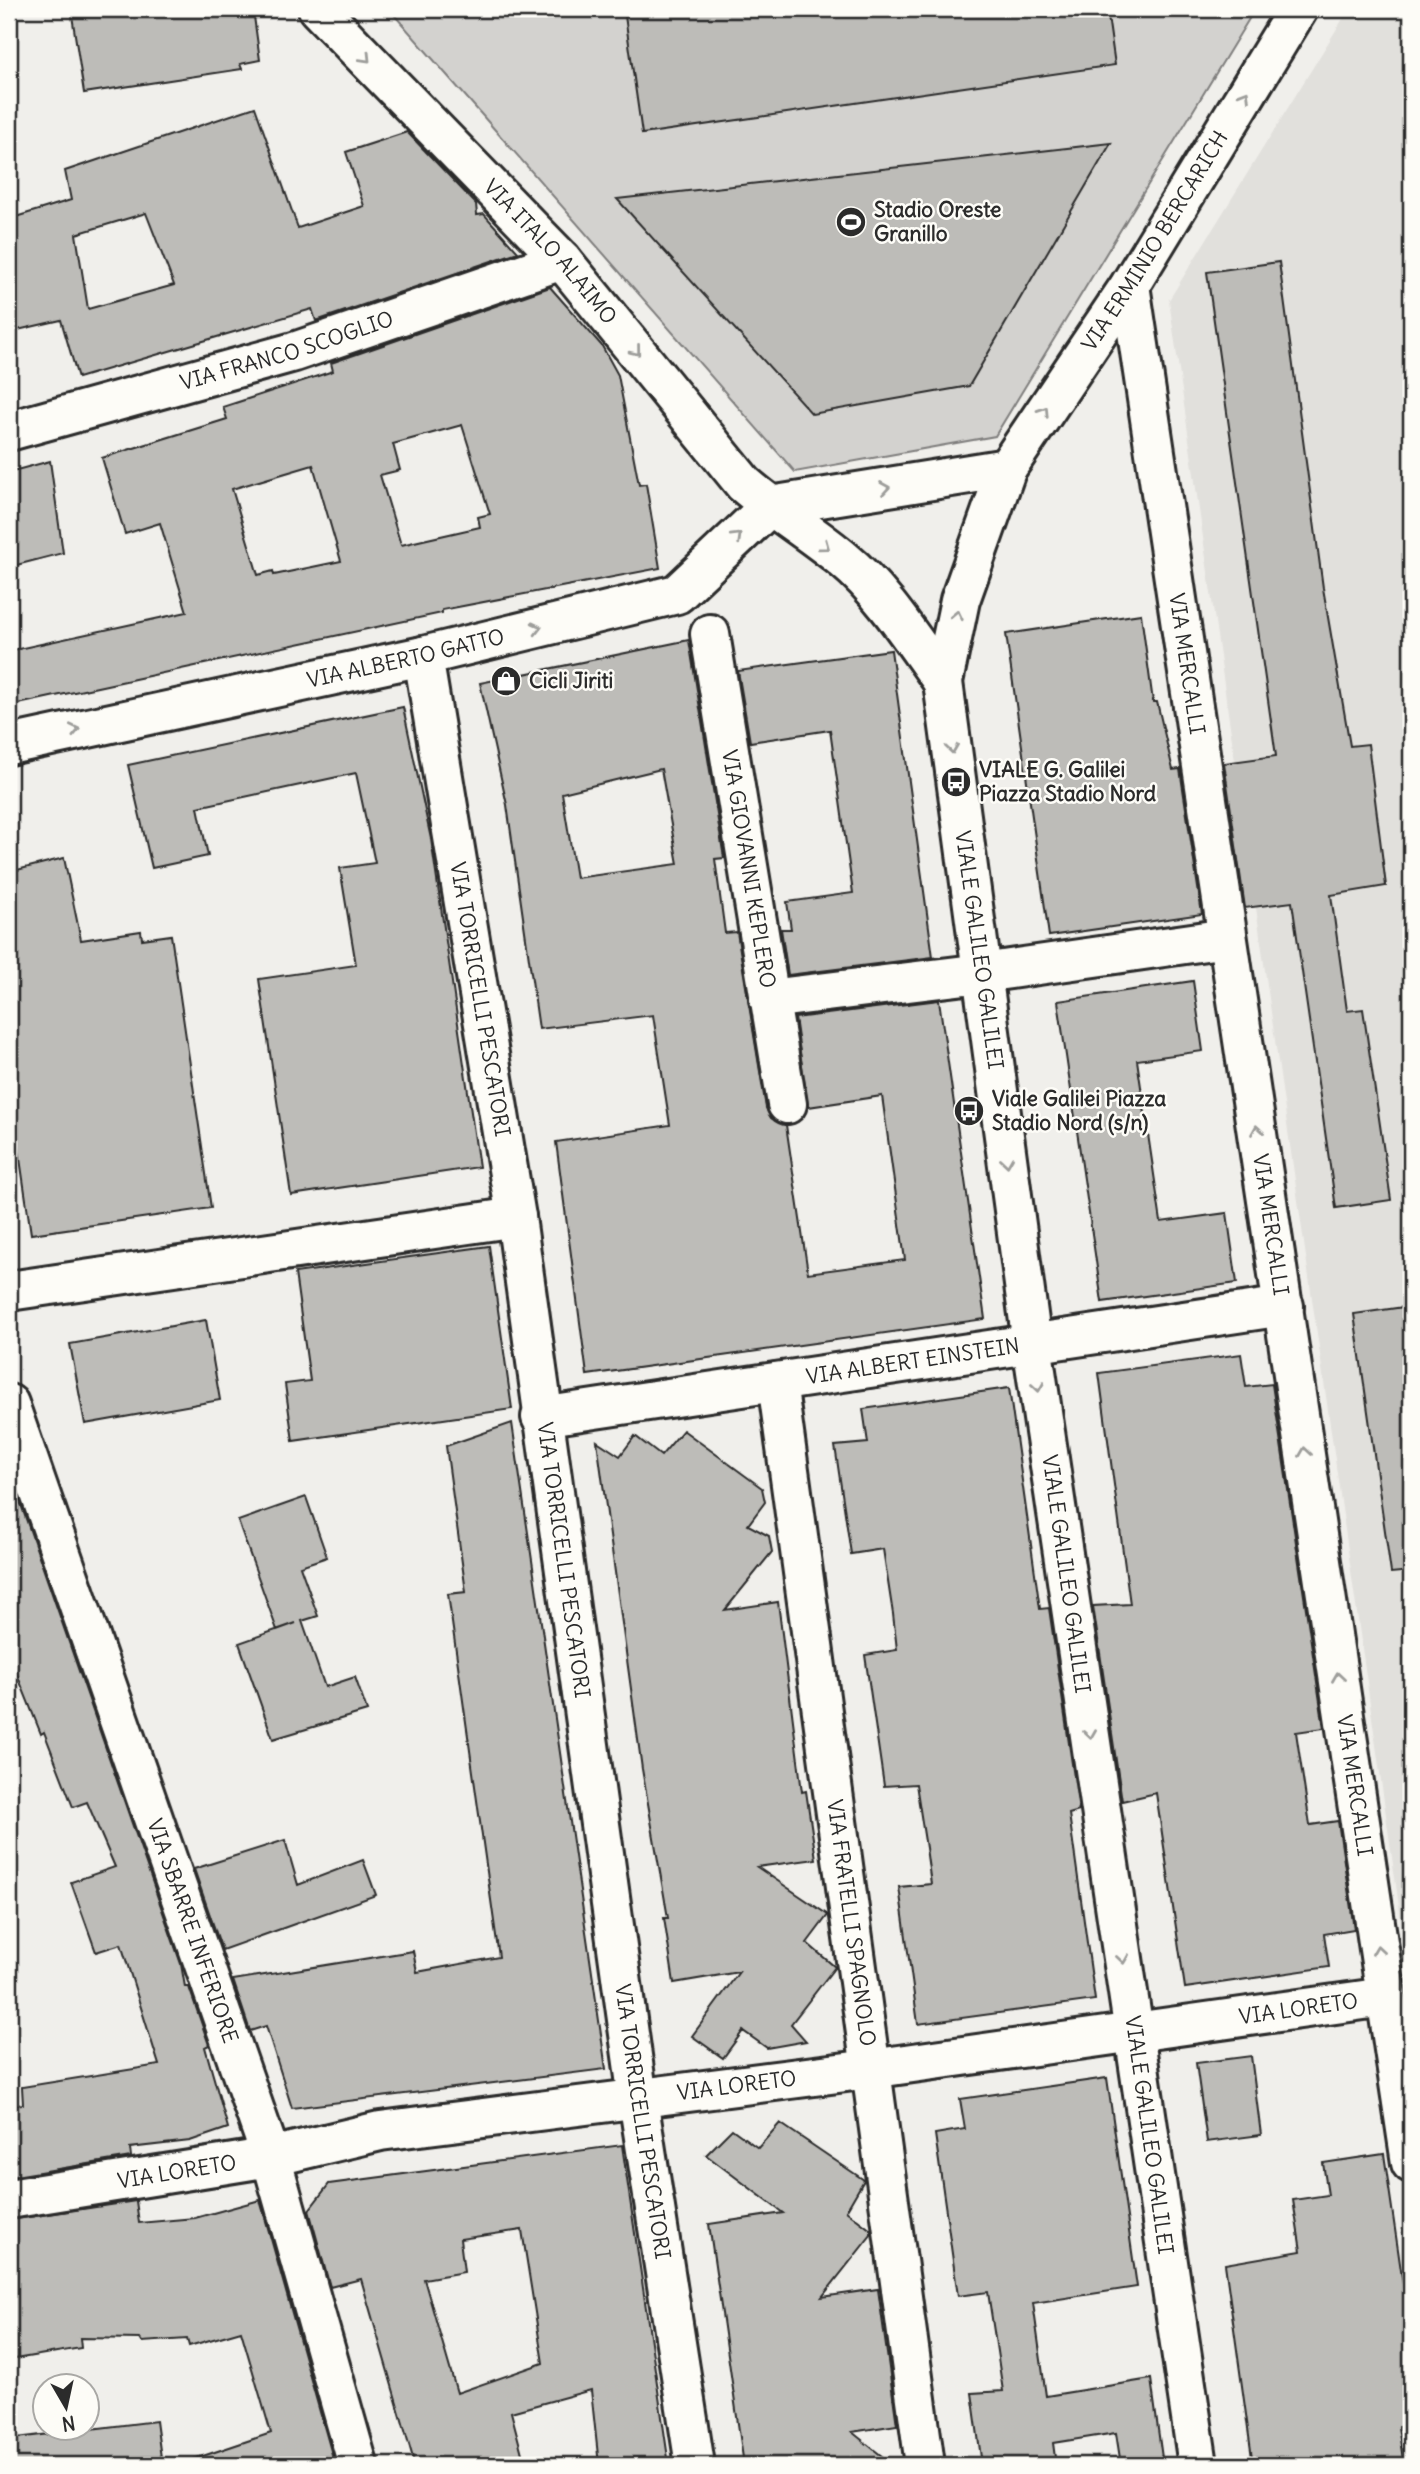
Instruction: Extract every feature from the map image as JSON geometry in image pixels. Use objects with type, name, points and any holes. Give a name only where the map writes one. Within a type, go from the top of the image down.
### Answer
[{"type":"street","name":"VIA ITALO ALAIMO","points":[[318,9],[562,260],[744,484],[845,561],[897,619],[943,681]]},
{"type":"street","name":"VIA ERMINIO BERCARICH","points":[[943,681],[960,600],[1007,468],[1130,285],[1298,9]]},
{"type":"street","name":"VIA FRANCO SCOGLIO","points":[[9,431],[294,352],[562,260]]},
{"type":"street","name":"VIA MERCALLI","points":[[1130,285],[1411,2163]]},
{"type":"street","points":[[770,506],[1007,468]]},
{"type":"street","name":"VIA ALBERTO GATTO","points":[[9,745],[423,656],[677,594],[770,506]]},
{"type":"street","name":"VIA GIOVANNI KEPLERO","points":[[710,634],[787,1104]]},
{"type":"street","name":"VIA TORRICELLI PESCATORI","points":[[423,656],[516,1217],[541,1417],[638,2099],[695,2465]]},
{"type":"street","name":"VIALE GALILEO GALILEI","points":[[943,681],[1032,1344],[1198,2465]]},
{"type":"street","points":[[769,999],[982,973],[1227,938]]},
{"type":"street","points":[[9,1291],[516,1217]]},
{"type":"street","name":"VIA ALBERT EINSTEIN","points":[[541,1417],[1284,1306]]},
{"type":"street","name":"VIA FRATELLI SPAGNOLO","points":[[777,1382],[925,2465]]},
{"type":"street","name":"VIA SBARRE INFERIORE","points":[[9,1404],[271,2157],[358,2465]]},
{"type":"street","name":"VIA LORETO","points":[[9,2199],[271,2157],[380,2131],[870,2069],[1385,1997]]},
{"type":"shaded area","name":"Stadio Oreste Granillo","points":[[389,9],[1255,9],[995,436],[795,472]]},
{"type":"shaded area","points":[[1349,9],[1411,9],[1411,1990],[1169,300]]},
{"type":"building","points":[[71,9],[253,9],[260,60],[240,64],[242,69],[84,93]]},
{"type":"building","points":[[624,9],[1107,9],[1115,65],[642,134]]},
{"type":"building","points":[[255,107],[298,228],[364,206],[346,152],[407,132],[476,204],[477,215],[484,214],[518,252],[316,321],[312,309],[78,378],[61,320],[9,332],[9,219],[71,200],[65,171]],"holes":[[[146,213],[174,285],[88,309],[76,234]]]},
{"type":"building","points":[[1111,143],[969,386],[812,414],[617,199]]},
{"type":"building","points":[[1279,262],[1323,588],[1350,746],[1368,744],[1386,886],[1331,895],[1347,1011],[1363,1009],[1391,1200],[1336,1208],[1292,902],[1245,908],[1224,763],[1276,756],[1207,272]]},
{"type":"building","points":[[550,287],[602,346],[618,375],[639,485],[646,484],[660,568],[442,610],[442,613],[9,706],[9,651],[187,612],[160,523],[125,534],[102,458],[227,419],[223,407],[333,371],[331,363]],"holes":[[[462,425],[490,514],[478,517],[480,527],[401,545],[380,475],[400,470],[393,444]],[[313,465],[341,561],[274,575],[273,571],[258,575],[232,489]]]},
{"type":"building","points":[[50,461],[63,553],[9,567],[9,472]]},
{"type":"building","points":[[1141,614],[1153,702],[1157,702],[1173,770],[1180,769],[1202,914],[1049,936],[1006,634]]},
{"type":"building","points":[[689,640],[724,858],[715,859],[725,933],[737,932],[766,1108],[771,1118],[786,1125],[808,1273],[905,1260],[882,1096],[808,1107],[795,1018],[939,1000],[985,1319],[587,1375],[556,1142],[670,1125],[653,1015],[539,1029],[507,805],[480,683]],"holes":[[[661,769],[678,864],[576,878],[562,793]]]},
{"type":"building","points":[[891,650],[933,957],[788,975],[781,929],[791,929],[787,902],[853,893],[830,730],[750,742],[738,671]]},
{"type":"building","points":[[403,707],[431,839],[479,1167],[291,1195],[259,979],[356,965],[340,868],[375,863],[356,773],[198,807],[208,856],[152,868],[128,765]]},
{"type":"building","points":[[64,858],[81,940],[141,931],[142,939],[171,935],[211,1208],[31,1234],[9,1083],[9,872]]},
{"type":"building","points":[[1193,981],[1203,1051],[1137,1060],[1161,1222],[1227,1213],[1237,1283],[1102,1302],[1058,1001]]},
{"type":"building","points":[[489,1246],[512,1409],[293,1441],[285,1384],[310,1381],[295,1273]]},
{"type":"building","points":[[1411,1306],[1411,1571],[1391,1573],[1354,1314]]},
{"type":"building","points":[[206,1320],[220,1400],[85,1424],[70,1344]]},
{"type":"building","points":[[1241,1354],[1246,1387],[1272,1384],[1324,1728],[1296,1732],[1310,1825],[1338,1821],[1354,1929],[1324,1934],[1329,1967],[1185,1988],[1156,1793],[1122,1801],[1093,1606],[1130,1604],[1099,1373]]},
{"type":"building","points":[[1009,1388],[1040,1609],[1049,1608],[1079,1811],[1069,1814],[1095,2000],[918,2024],[899,1887],[931,1884],[926,1848],[916,1784],[884,1786],[865,1655],[897,1650],[893,1614],[883,1549],[851,1554],[835,1446],[868,1443],[863,1409]]},
{"type":"building","points":[[512,1423],[606,2069],[292,2108],[266,2026],[250,2031],[233,1980],[413,1951],[417,1972],[499,1957],[448,1594],[466,1592],[446,1446]]},
{"type":"building","points":[[683,1430],[762,1488],[765,1502],[748,1525],[769,1536],[772,1552],[725,1610],[778,1602],[802,1792],[806,1791],[816,1859],[757,1867],[828,1915],[807,1943],[835,1967],[791,2024],[806,2041],[767,2048],[743,2031],[723,2058],[692,2036],[739,1972],[674,1983],[664,1918],[668,1918],[642,1769],[597,1441],[620,1456],[635,1436],[661,1456]]},
{"type":"building","points":[[9,1470],[181,1964],[185,1987],[189,1987],[209,2045],[205,2047],[228,2128],[190,2141],[130,2148],[131,2157],[9,2177],[9,2106],[23,2104],[22,2087],[159,2065],[121,1944],[96,1952],[71,1882],[115,1867],[87,1802],[73,1807],[44,1732],[41,1734],[9,1654]]},
{"type":"building","points":[[306,1497],[327,1557],[300,1566],[318,1616],[302,1621],[325,1687],[355,1677],[367,1711],[273,1739],[239,1643],[277,1630],[238,1521]]},
{"type":"building","points":[[285,1840],[298,1885],[363,1860],[376,1895],[222,1950],[194,1869]]},
{"type":"building","points":[[1251,2056],[1261,2135],[1207,2142],[1196,2063]]},
{"type":"building","points":[[1107,2078],[1137,2287],[1033,2303],[1046,2396],[1151,2379],[1163,2465],[1121,2465],[1116,2433],[1053,2443],[1056,2465],[982,2465],[972,2393],[1003,2391],[988,2292],[958,2296],[935,2134],[965,2129],[960,2099]]},
{"type":"building","points":[[780,2123],[864,2180],[846,2211],[871,2230],[871,2235],[822,2297],[878,2289],[897,2425],[852,2432],[893,2465],[744,2465],[709,2224],[783,2213],[706,2155],[732,2129],[758,2148]]},
{"type":"building","points":[[622,2145],[669,2465],[599,2465],[591,2390],[511,2412],[525,2465],[415,2465],[361,2279],[330,2287],[309,2210],[329,2184]],"holes":[[[522,2230],[543,2363],[457,2393],[424,2279],[464,2272],[460,2239]]]},
{"type":"building","points":[[1384,2154],[1411,2339],[1411,2425],[1398,2427],[1404,2465],[1253,2465],[1225,2264],[1301,2251],[1293,2200],[1328,2195],[1323,2163]]},
{"type":"building","points":[[260,2200],[335,2465],[195,2465],[194,2459],[271,2433],[241,2331],[189,2346],[187,2339],[142,2342],[140,2339],[80,2338],[81,2348],[9,2360],[9,2220],[136,2201],[139,2223],[195,2218]]},
{"type":"building","points":[[156,2421],[162,2465],[9,2465],[9,2439],[32,2436],[32,2442],[102,2442],[102,2428]]},
{"type":"place","name":"Stadio Oreste Granillo","points":[[851,222]]},
{"type":"place","name":"Cicli Jiriti","points":[[506,681]]},
{"type":"place","name":"VIALE G. Galilei Piazza Stadio Nord","points":[[956,782]]},
{"type":"place","name":"Viale Galilei Piazza Stadio Nord (s/n)","points":[[969,1111]]}]
